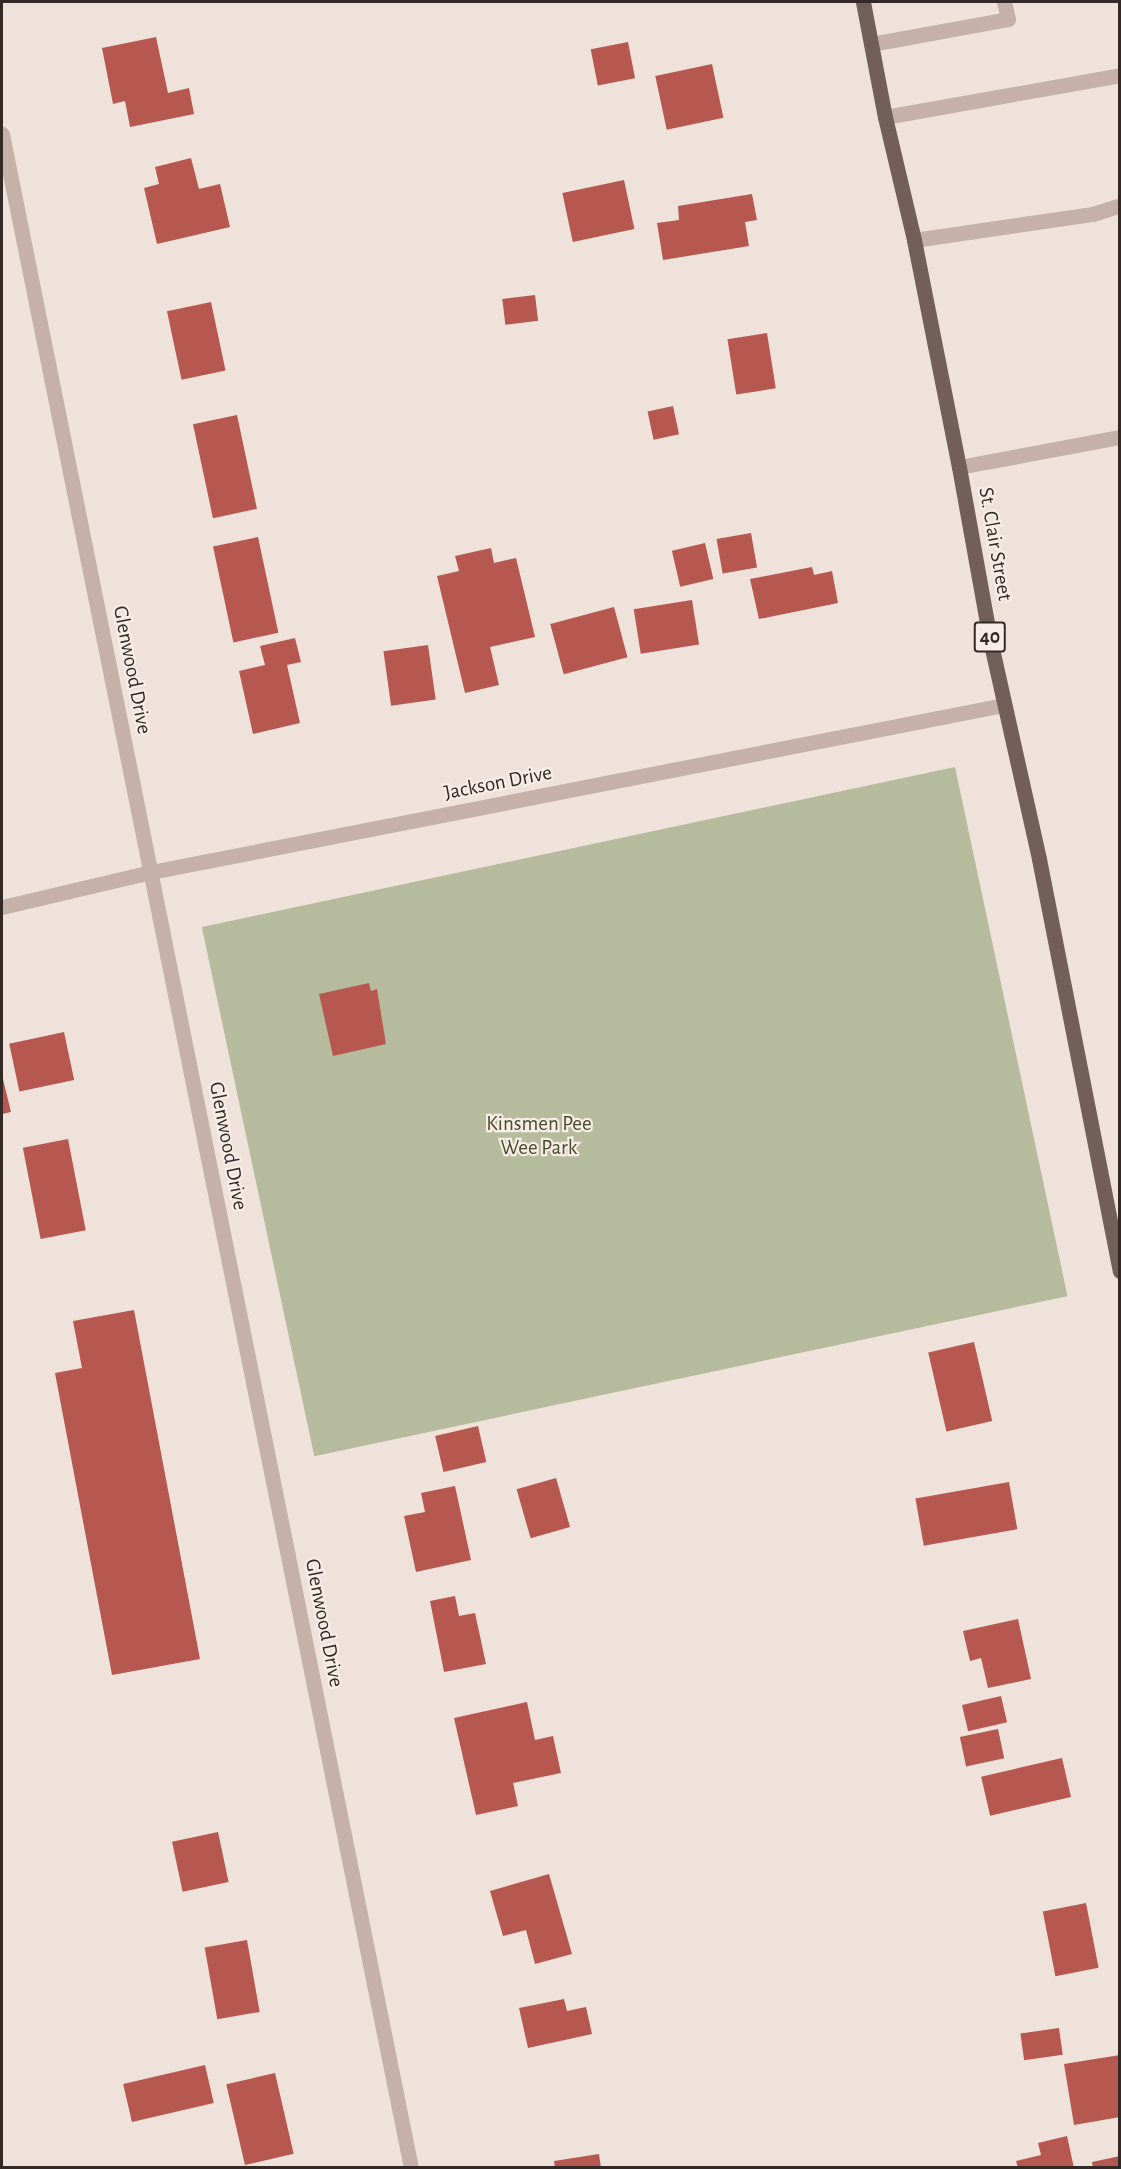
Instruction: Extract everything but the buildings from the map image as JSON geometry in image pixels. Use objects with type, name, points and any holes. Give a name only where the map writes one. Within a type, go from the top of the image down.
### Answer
[{"type":"main road","name":"St. Clair Street","points":[[863,2],[885,117],[914,240],[1004,705],[1040,859],[1119,1271]]},
{"type":"street","points":[[871,44],[1008,19],[1004,2]]},
{"type":"street","points":[[885,117],[1119,75]]},
{"type":"street","name":"Glenwood Drive","points":[[2,134],[411,2168]]},
{"type":"street","points":[[914,240],[1093,214],[1119,205]]},
{"type":"street","points":[[959,466],[1119,437]]},
{"type":"street","name":"Jackson Drive","points":[[2,907],[151,872],[1004,705]]},
{"type":"green space","name":"Kinsmen Pee Wee Park","points":[[955,767],[1067,1296],[314,1456],[202,927]]}]
